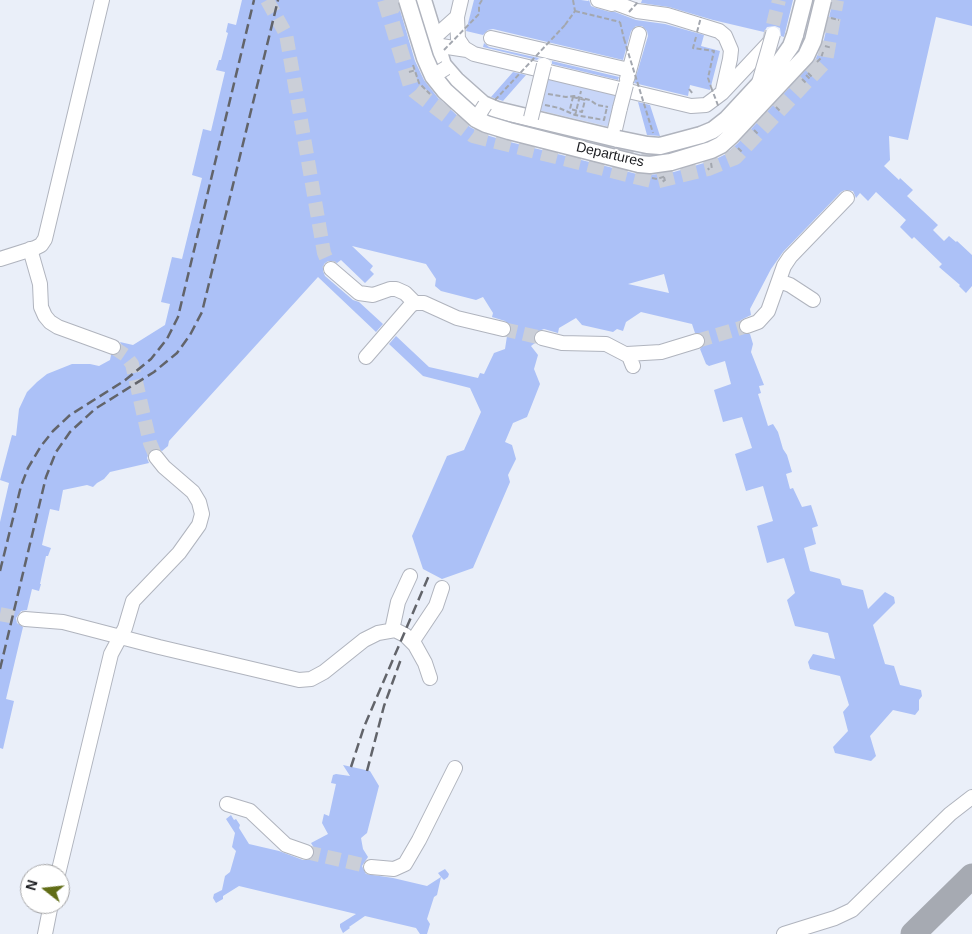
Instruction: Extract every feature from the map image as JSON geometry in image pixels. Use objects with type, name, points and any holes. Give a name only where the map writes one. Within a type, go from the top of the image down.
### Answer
[{"type":"main road","name":"Departures","points":[[423,0],[439,72],[446,91],[485,108],[535,104],[613,138],[671,144],[713,130],[765,93],[817,47],[823,0]]},
{"type":"main road","name":"Departures","points":[[485,108],[486,124],[639,164],[650,165],[671,162],[711,150],[732,136],[765,93],[779,63],[792,43],[804,0]]},
{"type":"main road","name":"Departures","points":[[407,7],[425,58],[439,72]]},
{"type":"lane","points":[[0,258],[41,245],[46,236],[102,0]]},
{"type":"lane","points":[[461,0],[457,17],[458,39],[467,50]]},
{"type":"lane","points":[[598,0],[618,4],[637,11],[667,15],[672,18]]},
{"type":"lane","points":[[457,17],[441,43],[467,50],[489,49],[629,70]]},
{"type":"lane","points":[[489,49],[516,62],[679,101],[691,106],[706,105],[716,90],[730,59],[730,50],[725,36],[711,28],[672,18],[662,18],[656,21]]},
{"type":"lane","points":[[613,138],[616,109],[626,85],[639,34]]},
{"type":"lane","points":[[716,90],[770,39],[765,93]]},
{"type":"lane","points":[[792,43],[817,47]]},
{"type":"lane","points":[[535,104],[546,58]]},
{"type":"lane","points":[[713,130],[721,145]]},
{"type":"lane","points":[[650,165],[654,143]]},
{"type":"lane","points":[[747,326],[758,322],[768,311],[790,257],[846,198]]},
{"type":"lane","points":[[30,250],[40,284],[41,307],[45,316],[58,327],[113,347]]},
{"type":"lane","points":[[331,269],[359,293],[371,295],[396,289],[405,293],[415,303]]},
{"type":"lane","points":[[779,281],[790,285],[813,300]]},
{"type":"lane","points":[[366,357],[415,303],[424,303],[457,318],[503,328]]},
{"type":"lane","points":[[542,338],[562,343],[602,343],[630,360],[697,341]]},
{"type":"lane","points":[[60,864],[111,654],[125,628],[132,601],[179,553],[198,525],[202,514],[200,502],[193,492],[156,458]]},
{"type":"lane","points":[[392,630],[395,610],[410,576]]},
{"type":"lane","points":[[412,642],[436,606],[442,588]]},
{"type":"lane","points":[[25,619],[63,622],[304,680],[311,679],[324,672],[371,636],[392,630],[400,632],[419,650],[430,678]]},
{"type":"lane","points":[[371,867],[394,869],[405,864],[455,768]]},
{"type":"lane","points":[[784,934],[835,918],[852,910],[942,822],[972,797]]},
{"type":"lane","points":[[227,804],[250,812],[286,845],[306,852]]},
{"type":"lane","points":[[45,934],[49,914]]},
{"type":"path","points":[[441,43],[479,14],[479,5],[482,0]]},
{"type":"path","points":[[573,0],[576,11]]},
{"type":"path","points":[[629,12],[638,2]]},
{"type":"path","points":[[485,108],[565,25],[576,11]]},
{"type":"path","points":[[576,11],[620,22],[654,143]]},
{"type":"path","points":[[701,17],[693,48],[714,52],[708,78],[716,90],[720,113]]},
{"type":"path","points":[[831,18],[839,20]]},
{"type":"path","points":[[817,47],[832,48]]},
{"type":"path","points":[[409,72],[416,70]]},
{"type":"path","points":[[806,75],[811,80]]},
{"type":"path","points":[[574,119],[582,87]]},
{"type":"path","points":[[765,93],[781,112]]},
{"type":"path","points":[[535,104],[574,96],[590,100],[597,105],[616,109]]},
{"type":"path","points":[[573,97],[579,98],[585,100],[582,112],[570,109],[573,97]]},
{"type":"path","points":[[535,104],[559,108],[575,115],[604,120],[616,109]]},
{"type":"path","points":[[738,148],[743,152]]},
{"type":"path","points":[[711,163],[712,169]]},
{"type":"shaded area","points":[[545,78],[617,95],[610,127],[538,110]]},
{"type":"building","points":[[242,0],[397,0],[415,61],[424,80],[438,98],[470,127],[483,134],[506,141],[637,174],[649,175],[674,172],[714,160],[726,154],[738,143],[815,60],[823,44],[833,0],[972,0],[972,26],[936,17],[908,140],[889,136],[890,160],[884,166],[913,190],[907,196],[938,225],[933,230],[944,241],[949,236],[957,241],[972,255],[972,286],[966,293],[960,285],[939,267],[942,264],[914,237],[912,239],[900,227],[906,220],[876,192],[868,201],[860,193],[856,198],[853,191],[845,190],[783,252],[771,269],[750,309],[751,315],[741,320],[738,325],[742,333],[750,334],[753,344],[751,352],[764,385],[759,386],[761,393],[758,394],[768,426],[773,424],[787,455],[792,472],[786,474],[790,489],[793,488],[802,507],[811,505],[818,526],[812,528],[816,544],[804,548],[810,571],[840,579],[842,585],[863,590],[868,609],[885,592],[894,597],[895,603],[873,625],[885,664],[894,666],[900,685],[921,690],[922,696],[919,700],[919,710],[915,715],[893,710],[870,736],[876,756],[871,761],[835,753],[833,747],[848,731],[843,712],[849,705],[840,676],[810,669],[808,662],[813,654],[835,659],[828,633],[795,626],[787,600],[795,593],[784,558],[767,563],[757,526],[773,521],[763,486],[746,491],[735,454],[752,448],[742,417],[723,422],[714,390],[731,384],[725,361],[709,366],[706,364],[700,349],[705,343],[703,334],[695,333],[692,324],[641,312],[626,322],[623,331],[617,329],[613,332],[582,325],[576,318],[559,328],[558,333],[544,329],[536,332],[533,336],[535,343],[531,346],[538,355],[534,369],[540,384],[527,417],[513,423],[505,442],[512,445],[516,459],[508,475],[510,482],[473,568],[442,579],[423,569],[412,536],[447,456],[464,450],[481,412],[470,388],[423,376],[389,344],[396,336],[429,367],[478,378],[480,373],[484,374],[494,353],[505,349],[511,327],[505,321],[492,317],[493,313],[483,297],[476,300],[441,291],[435,286],[436,279],[426,264],[352,246],[373,266],[370,270],[374,274],[365,283],[341,260],[337,263],[328,261],[324,264],[323,271],[325,276],[353,300],[359,302],[383,324],[376,332],[318,277],[169,441],[168,446],[162,451],[155,448],[150,451],[147,458],[149,463],[110,472],[93,487],[87,485],[63,490],[59,511],[50,509],[42,545],[51,548],[48,556],[46,556],[39,591],[32,589],[27,610],[21,611],[16,618],[17,623],[23,627],[6,699],[14,701],[3,749],[0,748],[0,522],[9,483],[0,480],[12,435],[16,436],[19,409],[27,392],[47,374],[72,364],[99,366],[110,360],[111,355],[119,353],[122,346],[120,342],[133,345],[165,325],[170,304],[161,302],[172,257],[182,259],[202,178],[192,175],[203,129],[211,131],[225,72],[216,70],[219,60],[221,60],[228,33],[226,32],[228,23],[236,25]],"holes":[[[664,274],[669,293],[628,284]]]},
{"type":"building","points":[[474,0],[589,0],[591,6],[596,8],[615,12],[636,20],[665,24],[704,35],[701,46],[720,51],[710,90],[690,85],[688,96],[634,83],[648,36],[647,31],[642,26],[636,26],[631,31],[623,60],[493,29],[488,30],[483,35],[466,31]]},
{"type":"building","points":[[642,0],[793,0],[784,37],[781,36],[780,28],[775,26],[767,27],[764,32],[669,7],[641,3]]},
{"type":"building","points":[[484,43],[489,47],[539,58],[537,60],[483,47]]},
{"type":"building","points":[[552,61],[619,77],[618,80],[552,64]]},
{"type":"building","points":[[513,72],[526,75],[503,101],[491,97]]},
{"type":"building","points":[[638,102],[650,105],[660,136],[647,135]]},
{"type":"building","points":[[343,765],[370,771],[379,786],[367,833],[361,838],[363,849],[368,857],[362,866],[366,874],[427,886],[441,877],[437,895],[434,897],[427,919],[430,924],[427,934],[420,934],[416,928],[365,916],[343,933],[340,924],[356,914],[239,886],[216,903],[213,898],[214,894],[222,890],[225,876],[230,872],[236,851],[232,847],[235,833],[226,819],[231,815],[234,820],[236,819],[249,844],[308,860],[314,854],[314,848],[311,843],[328,834],[322,823],[324,814],[329,816],[336,784],[331,783],[333,775],[350,776]]},
{"type":"building","points":[[445,869],[449,874],[444,880],[438,873]]},
{"type":"taxiway","points":[[913,934],[972,876]]},
{"type":"tunnel","points":[[267,0],[286,34],[324,253],[331,269]]},
{"type":"tunnel","points":[[385,0],[411,86],[473,135],[655,181],[708,168],[735,157],[825,61],[836,0]]},
{"type":"tunnel","points":[[392,0],[402,8]]},
{"type":"tunnel","points":[[768,45],[779,0]]},
{"type":"tunnel","points":[[571,139],[646,156],[659,157],[671,155]]},
{"type":"tunnel","points":[[697,341],[747,326]]},
{"type":"tunnel","points":[[503,329],[542,338]]},
{"type":"tunnel","points":[[113,347],[125,355],[132,364],[150,443],[156,457]]},
{"type":"tunnel","points":[[0,614],[25,619]]},
{"type":"tunnel","points":[[306,852],[371,867]]},
{"type":"railway","points":[[0,571],[21,486],[28,468],[41,446],[70,415],[124,381],[151,359],[167,339],[178,317],[254,0]]},
{"type":"railway","points":[[0,669],[46,477],[56,452],[70,432],[95,409],[154,372],[177,353],[190,335],[202,312],[278,0]]},
{"type":"railway","points":[[351,767],[364,727],[430,573]]},
{"type":"railway","points":[[367,771],[384,706],[401,659]]}]
